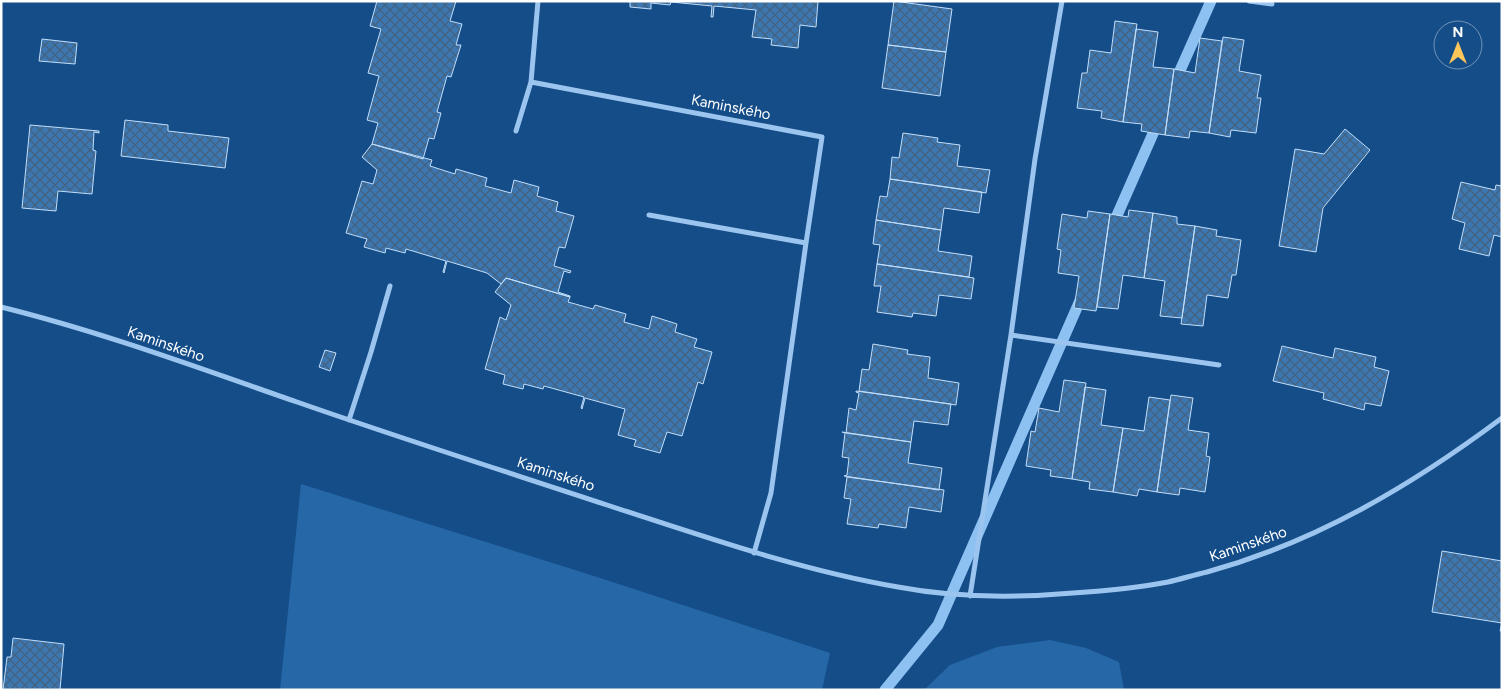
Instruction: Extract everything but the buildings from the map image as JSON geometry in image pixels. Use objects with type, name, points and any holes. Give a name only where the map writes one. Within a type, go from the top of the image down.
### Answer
[{"type":"street","points":[[516,131],[531,82],[538,1]]},
{"type":"street","points":[[970,596],[1011,335],[1035,159],[1062,1]]},
{"type":"street","points":[[1249,1],[1272,4]]},
{"type":"street","name":"Kaminského","points":[[531,82],[822,137],[771,493],[754,553]]},
{"type":"street","points":[[649,215],[806,243]]},
{"type":"street","points":[[349,420],[390,286]]},
{"type":"street","name":"Kaminského","points":[[1,307],[105,336],[349,420],[754,553],[841,576],[890,586],[970,596],[1012,597],[1112,590],[1169,582],[1243,561],[1295,542],[1357,513],[1432,467],[1502,418]]},
{"type":"street","points":[[1011,335],[1219,365]]},
{"type":"shaded area","points":[[301,484],[594,576],[830,653],[822,690],[280,690]]},
{"type":"shaded area","points":[[1050,640],[1086,648],[1119,662],[1124,690],[924,690],[950,665],[997,647]]},
{"type":"waterway","points":[[1174,84],[1211,1]]},
{"type":"waterway","points":[[1100,254],[1159,120]]},
{"type":"waterway","points":[[885,690],[938,625],[1082,296]]}]
